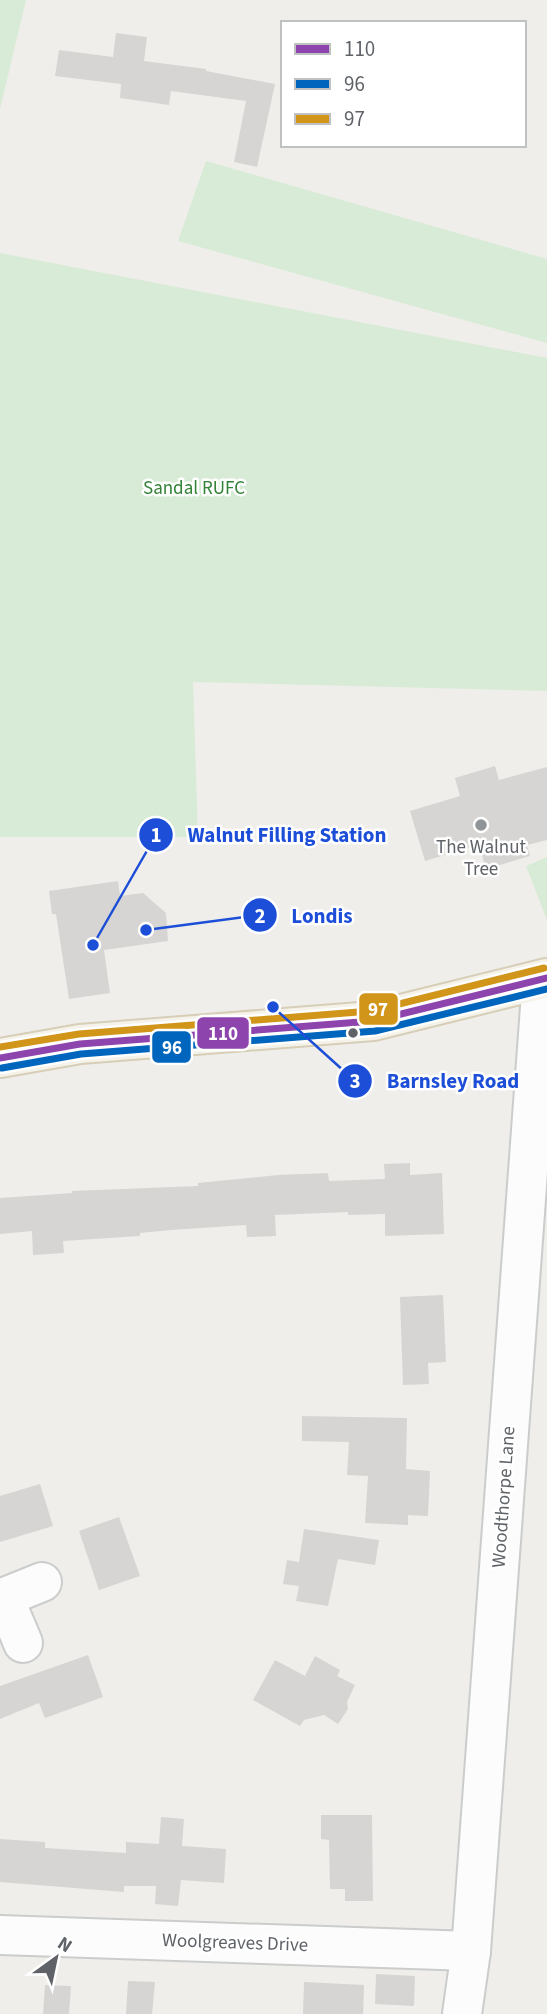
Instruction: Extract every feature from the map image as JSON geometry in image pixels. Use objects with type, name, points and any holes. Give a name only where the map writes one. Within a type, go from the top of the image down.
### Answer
[{"type":"main road","points":[[0,1058],[80,1044],[373,1021],[544,979]]},
{"type":"main road","points":[[0,1076],[80,1044]]},
{"type":"street","name":"Woodthorpe Lane","points":[[462,2014],[471,1951],[544,979]]},
{"type":"street","points":[[23,1643],[2,1598],[42,1582]]},
{"type":"street","name":"Woolgreaves Drive","points":[[0,1935],[471,1951]]},
{"type":"green space","points":[[0,0],[26,0],[0,109]]},
{"type":"green space","points":[[206,161],[547,259],[547,343],[178,241]]},
{"type":"green space","name":"Sandal RUFC","points":[[0,253],[547,358],[547,691],[193,682],[198,837],[0,837]]},
{"type":"green space","points":[[547,857],[547,920],[526,866]]},
{"type":"building","points":[[116,33],[147,37],[144,61],[206,69],[275,84],[257,167],[234,162],[246,101],[171,91],[169,105],[120,98],[121,84],[55,76],[59,50],[113,57]]},
{"type":"building","name":"The Walnut Tree","points":[[495,766],[499,780],[547,767],[547,840],[527,845],[530,856],[486,869],[479,845],[425,861],[410,811],[460,796],[455,778]]},
{"type":"building","points":[[118,881],[120,896],[143,893],[166,913],[168,941],[104,950],[110,993],[69,999],[56,914],[52,914],[49,891]]},
{"type":"building","points":[[410,1163],[410,1175],[442,1173],[444,1234],[385,1236],[385,1214],[348,1215],[348,1212],[275,1215],[276,1236],[247,1237],[246,1225],[171,1230],[140,1233],[140,1236],[63,1241],[64,1253],[33,1255],[32,1231],[0,1234],[0,1198],[72,1191],[198,1186],[198,1183],[278,1175],[328,1173],[329,1181],[385,1179],[384,1164]]},
{"type":"building","points":[[443,1295],[446,1362],[428,1363],[429,1384],[403,1385],[400,1297]]},
{"type":"building","points":[[302,1416],[407,1418],[406,1469],[430,1471],[428,1516],[408,1515],[408,1525],[365,1523],[368,1476],[347,1475],[349,1442],[302,1441]]},
{"type":"building","points":[[40,1484],[53,1526],[0,1542],[0,1496]]},
{"type":"building","points":[[119,1517],[140,1576],[99,1590],[79,1531]]},
{"type":"building","points":[[304,1529],[379,1540],[375,1565],[338,1559],[328,1606],[296,1601],[299,1586],[283,1584],[287,1560],[299,1562]]},
{"type":"building","points":[[88,1655],[103,1697],[45,1718],[39,1703],[0,1719],[0,1686]]},
{"type":"building","points":[[315,1656],[340,1670],[337,1676],[355,1685],[347,1702],[348,1709],[338,1724],[324,1715],[304,1720],[300,1726],[253,1700],[275,1660],[305,1676]]},
{"type":"building","points":[[321,1815],[372,1815],[373,1901],[345,1901],[345,1889],[330,1889],[329,1840],[321,1839]]},
{"type":"building","points":[[161,1817],[184,1819],[182,1846],[226,1849],[224,1883],[181,1880],[178,1906],[155,1904],[156,1886],[124,1886],[124,1892],[0,1882],[0,1839],[45,1842],[45,1848],[126,1853],[126,1842],[159,1844]]},
{"type":"building","points":[[376,1974],[415,1976],[414,2006],[375,2004]]},
{"type":"building","points":[[128,1981],[155,1982],[152,2014],[126,2014]]},
{"type":"building","points":[[304,1982],[364,1985],[363,2014],[303,2014]]},
{"type":"building","points":[[45,1985],[71,1986],[69,2014],[43,2014]]},
{"type":"transit line","name":"97","points":[[0,1047],[79,1034],[371,1011],[544,968]]},
{"type":"transit line","name":"110","points":[[0,1058],[80,1044],[373,1021],[547,978]]},
{"type":"transit line","name":"96","points":[[2,1068],[81,1054],[375,1031],[547,989]]},
{"type":"place","name":"The Walnut Tree","points":[[481,825]]},
{"type":"place","name":"Londis","points":[[146,930]]},
{"type":"place","name":"Walnut Filling Station","points":[[93,945]]},
{"type":"place","name":"Barnsley Road","points":[[273,1007]]}]
